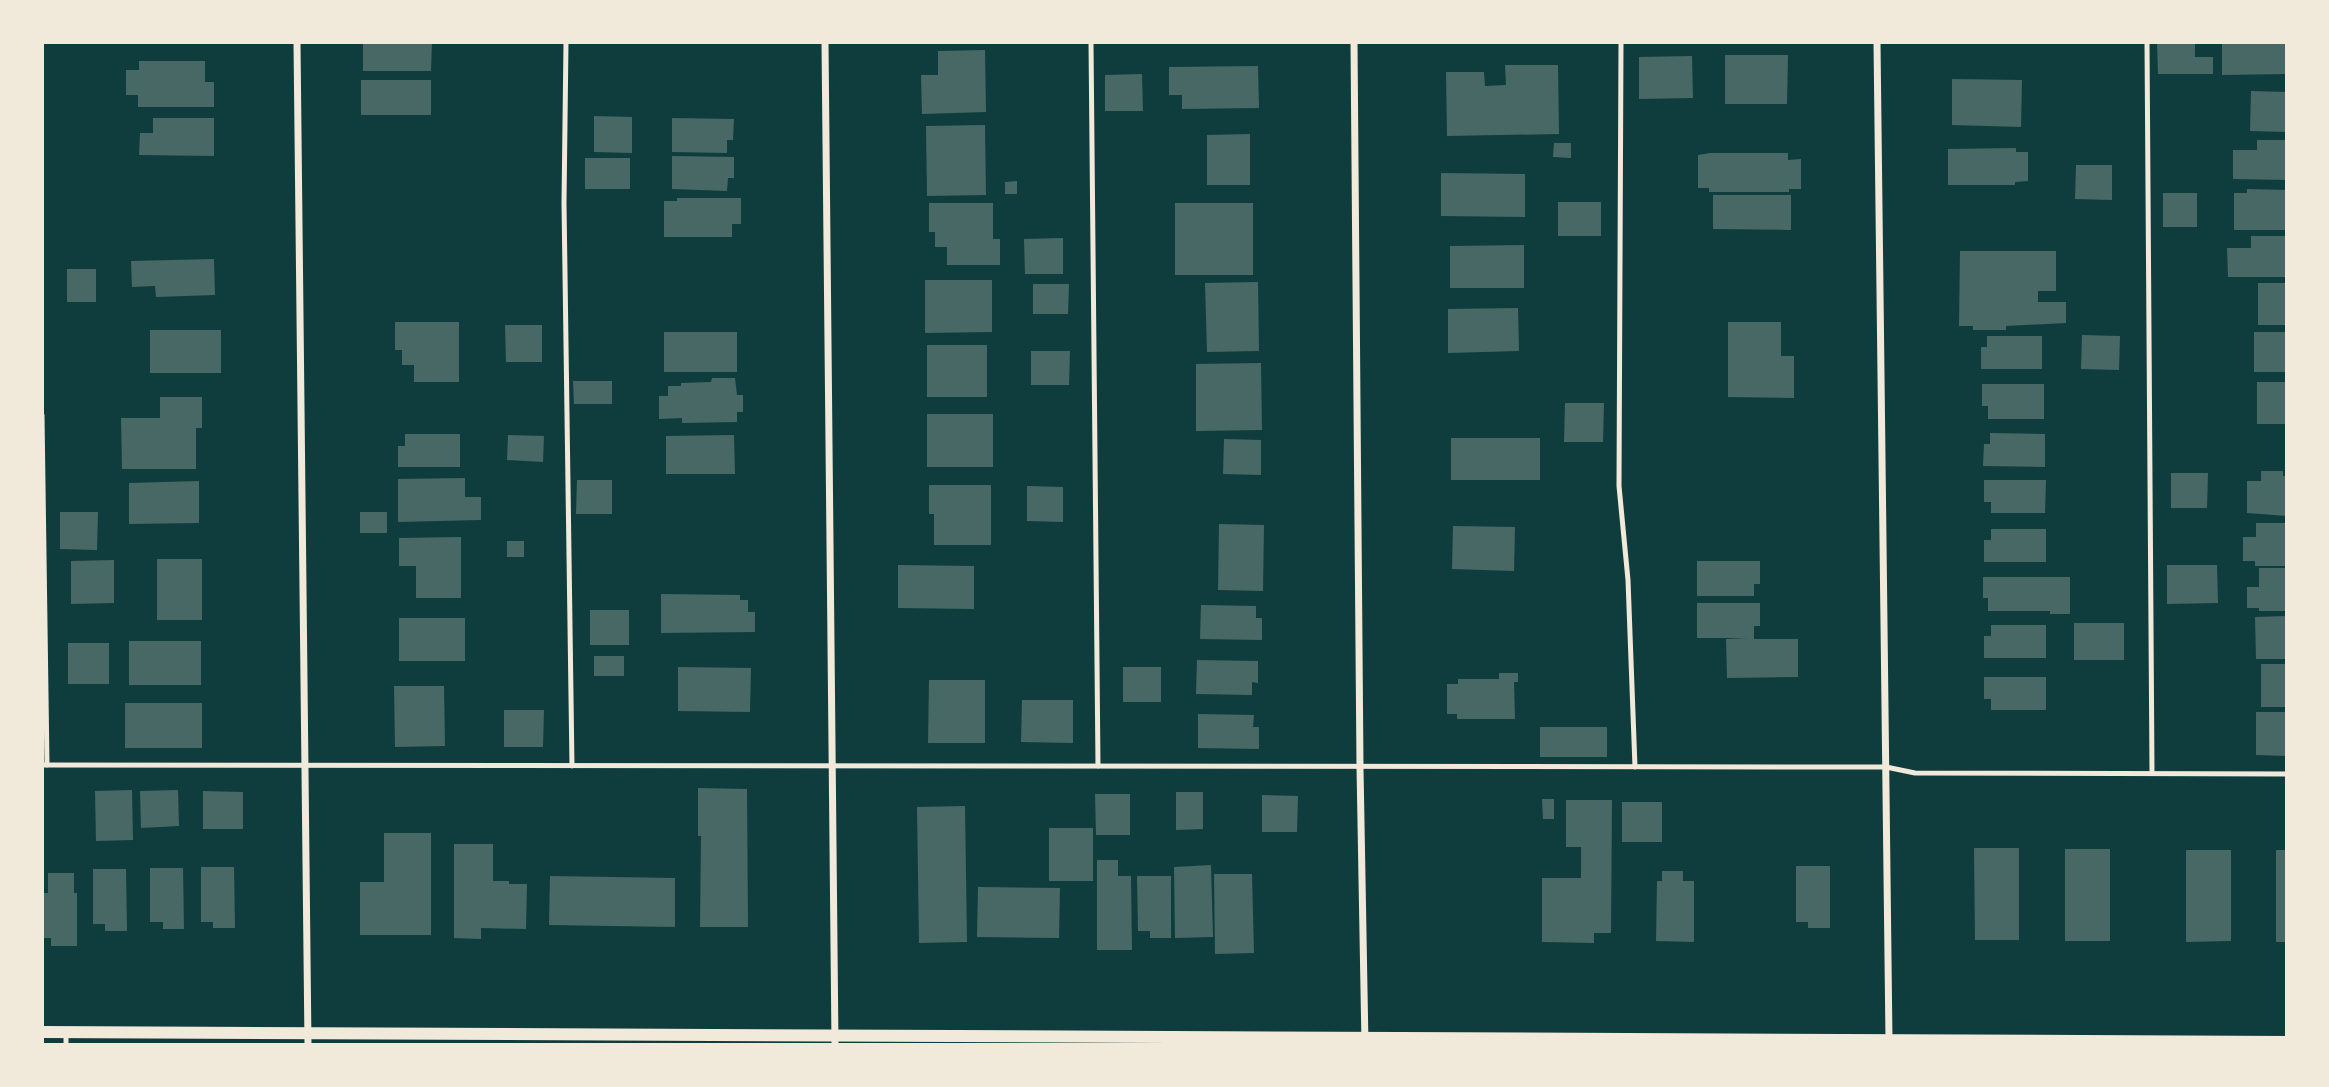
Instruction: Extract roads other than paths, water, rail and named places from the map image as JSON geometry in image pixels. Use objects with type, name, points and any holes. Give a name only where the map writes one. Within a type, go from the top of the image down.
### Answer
[{"type":"street","points":[[297,42],[308,1039]]},
{"type":"street","points":[[825,42],[835,1040]]},
{"type":"street","points":[[1354,42],[1365,1041]]},
{"type":"street","points":[[1877,42],[1889,1043]]},
{"type":"street","points":[[42,1032],[66,1038],[2287,1042]]},
{"type":"lane","points":[[566,42],[564,203],[572,766]]},
{"type":"lane","points":[[1091,42],[1098,766]]},
{"type":"lane","points":[[1621,42],[1619,486],[1628,580],[1635,767]]},
{"type":"lane","points":[[2147,42],[2152,773]]},
{"type":"lane","points":[[42,415],[45,765],[1886,768],[1915,773],[2287,774]]}]
